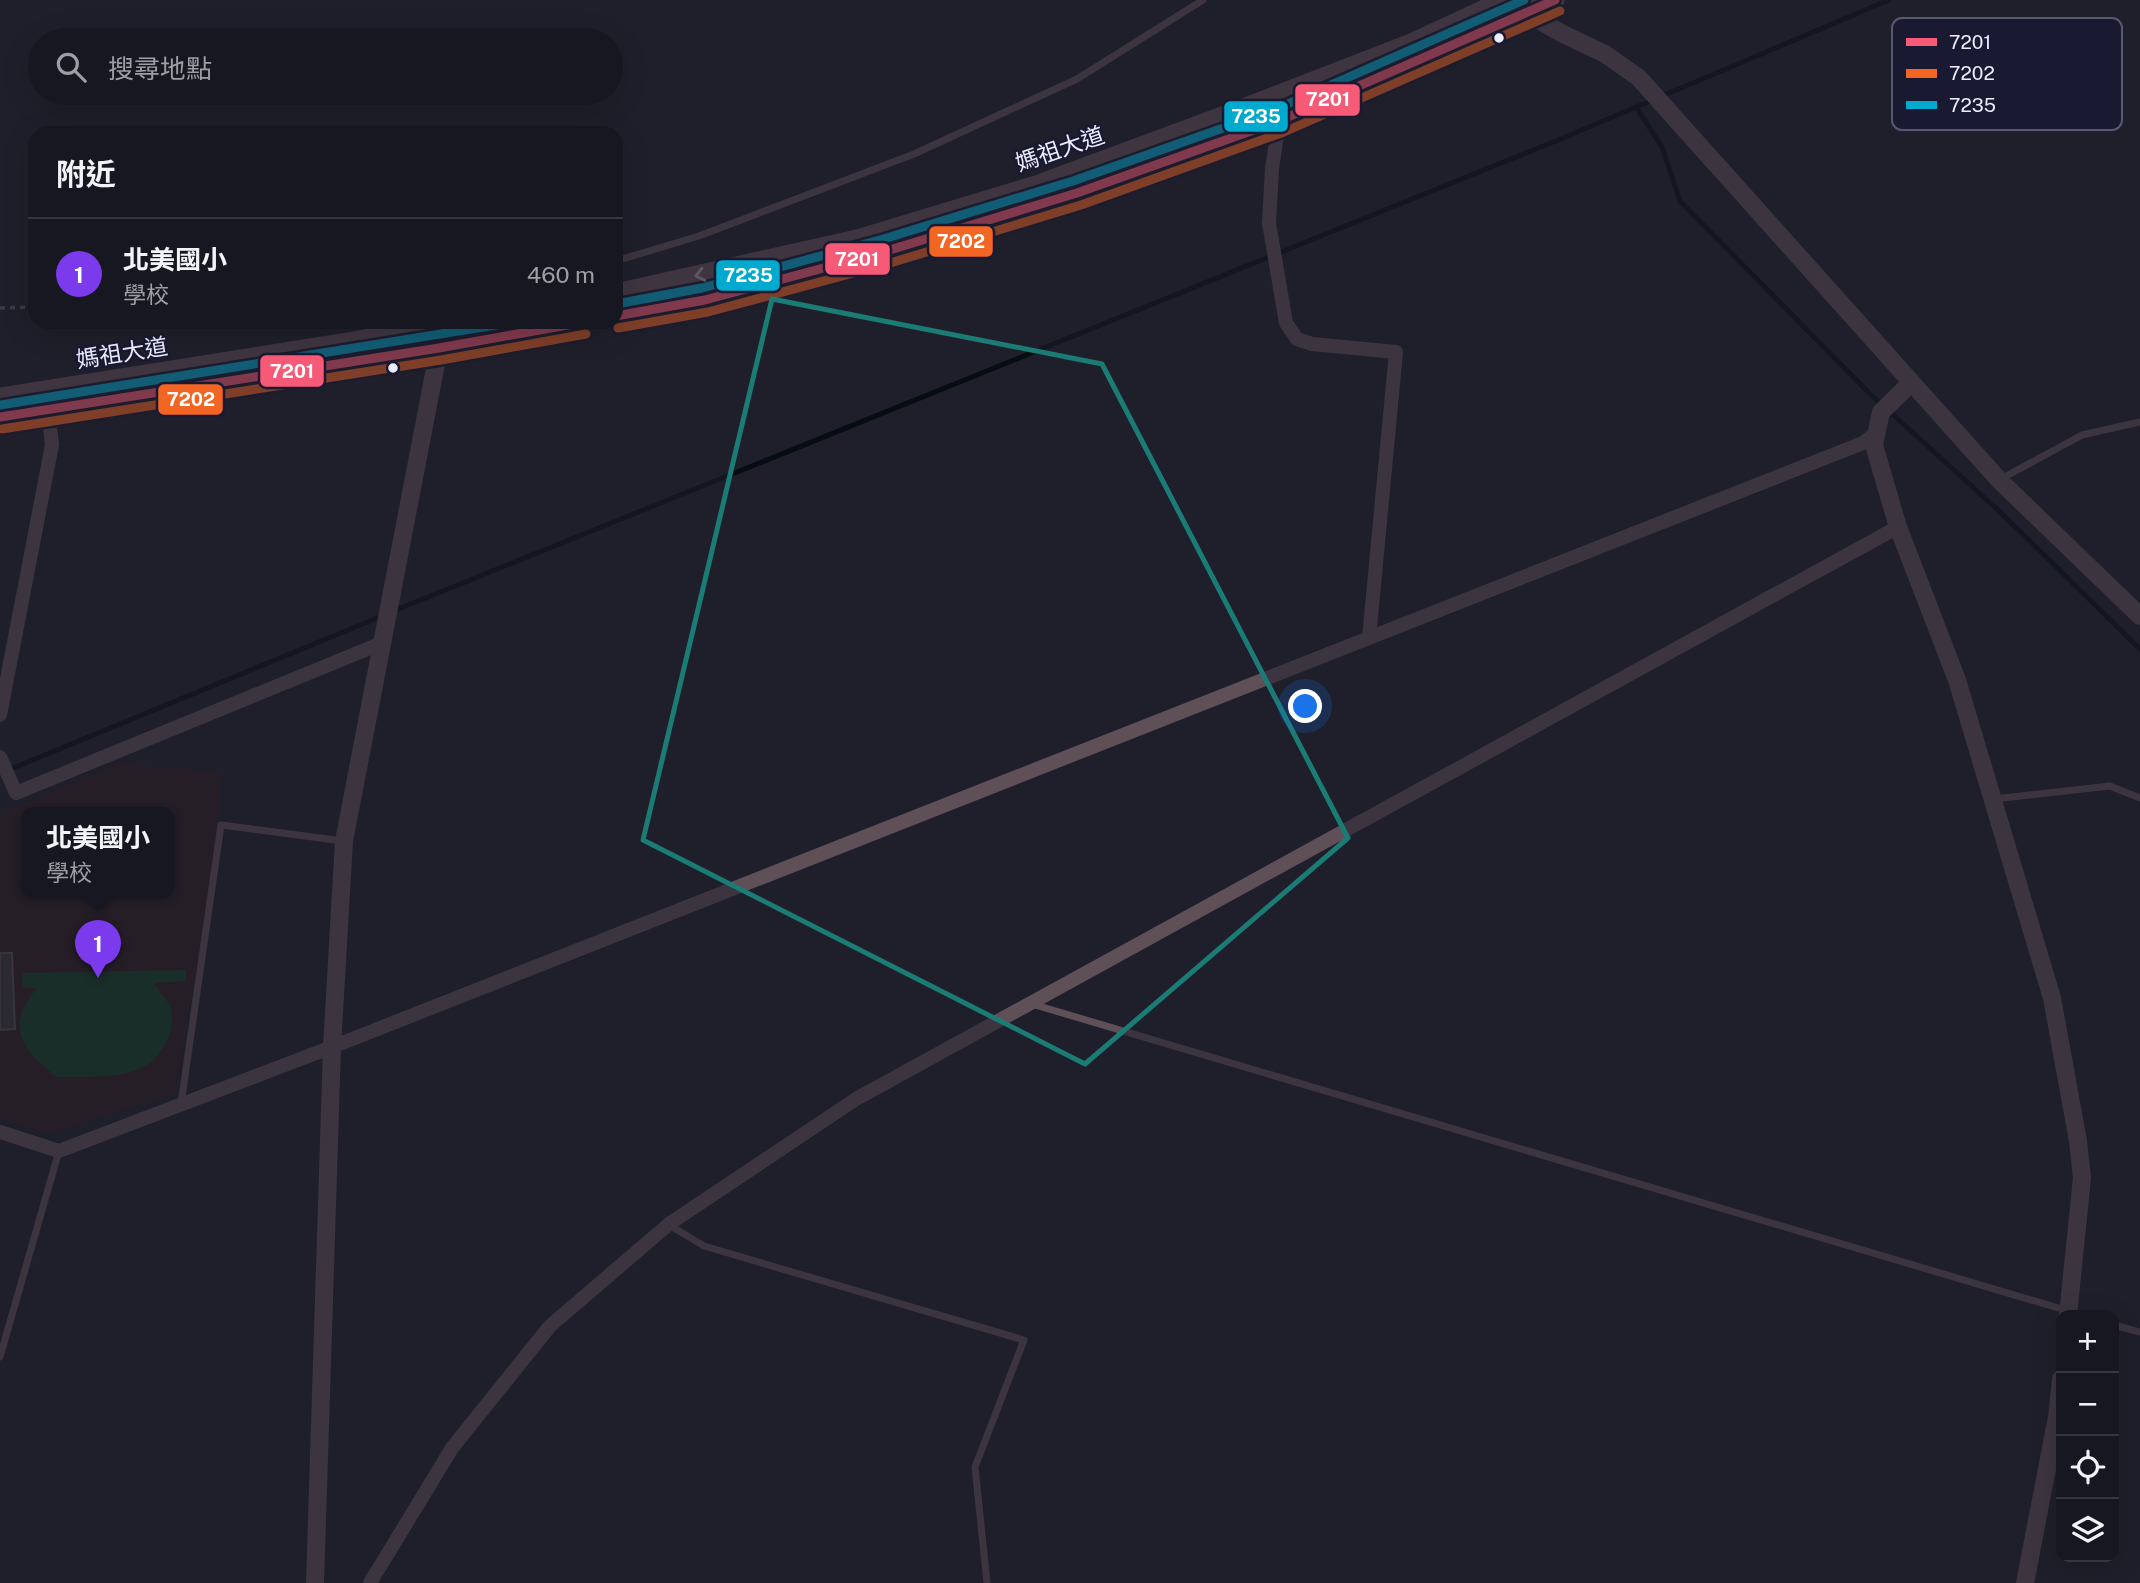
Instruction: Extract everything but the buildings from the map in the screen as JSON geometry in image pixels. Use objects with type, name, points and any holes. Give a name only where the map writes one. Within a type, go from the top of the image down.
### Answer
[{"type":"main road","name":"媽祖大道","points":[[623,291],[870,235],[1039,184],[1411,43],[1504,0]]},
{"type":"main road","name":"媽祖大道","points":[[623,315],[705,300],[883,252],[1077,194],[1279,121],[1525,7],[1555,0]]},
{"type":"main road","name":"媽祖大道","points":[[0,397],[418,329]]},
{"type":"main road","name":"媽祖大道","points":[[0,417],[545,329]]},
{"type":"street","points":[[1525,7],[1561,33],[1605,54],[1639,78],[1999,480],[2140,617]]},
{"type":"street","points":[[1269,99],[1279,121],[1272,169],[1269,223],[1286,323],[1297,339],[1312,344],[1396,352],[1368,638]]},
{"type":"street","points":[[315,1583],[332,1047],[344,841],[439,348],[483,329]]},
{"type":"street","points":[[1911,383],[1881,412],[1874,445],[1898,527],[1957,680],[2052,998],[2078,1141],[2082,1178],[2073,1310]]},
{"type":"street","points":[[0,715],[52,445],[48,410]]},
{"type":"street","points":[[0,1132],[60,1151],[332,1047],[1863,443],[1876,433]]},
{"type":"street","points":[[370,1583],[452,1448],[550,1326],[669,1224],[856,1099],[1898,527]]},
{"type":"street","points":[[0,758],[16,793],[382,643]]},
{"type":"street","points":[[2025,1583],[2056,1422]]},
{"type":"lane","points":[[623,259],[699,236],[915,154],[1077,79],[1203,0]]},
{"type":"lane","points":[[1999,480],[2082,435],[2140,422]]},
{"type":"lane","points":[[1993,799],[2110,786],[2140,798]]},
{"type":"lane","points":[[181,1104],[221,825],[344,841]]},
{"type":"lane","points":[[1030,1003],[2060,1310]]},
{"type":"lane","points":[[0,1357],[60,1151]]},
{"type":"lane","points":[[669,1224],[704,1246],[1024,1340],[975,1467],[987,1583]]},
{"type":"lane","points":[[2119,1326],[2140,1332]]},
{"type":"path","points":[[0,308],[28,307]]},
{"type":"highlighted area","points":[[772,299],[1102,364],[1348,838],[1085,1064],[643,840]]},
{"type":"shaded area","points":[[118,763],[221,773],[216,861],[174,1094],[47,1134],[0,1118],[0,815]]},
{"type":"green space","points":[[186,970],[186,981],[154,983],[170,1006],[171,1027],[159,1053],[148,1064],[135,1070],[106,1076],[57,1077],[34,1057],[22,1037],[21,1015],[37,988],[23,988],[22,973]]},
{"type":"waterway","points":[[391,612],[1563,138],[1889,0]]},
{"type":"waterway","points":[[1636,107],[1662,147],[1680,201],[1868,392],[1998,510],[2140,649]]},
{"type":"waterway","points":[[6,771],[382,616]]},
{"type":"transit line","name":"7235","points":[[623,303],[702,288],[880,240],[1073,181],[1274,110],[1524,0]]},
{"type":"transit line","name":"7201","points":[[623,315],[705,300],[883,252],[1077,193],[1279,121],[1555,0]]},
{"type":"transit line","name":"7202","points":[[623,327],[708,312],[887,264],[1081,205],[1284,132],[1560,11]]},
{"type":"transit line","name":"7235","points":[[0,405],[472,329]]},
{"type":"transit line","name":"7201","points":[[0,417],[545,329]]},
{"type":"transit line","name":"7202","points":[[2,429],[441,360],[586,334]]},
{"type":"place","name":"北美國小","points":[[98,978]]}]
